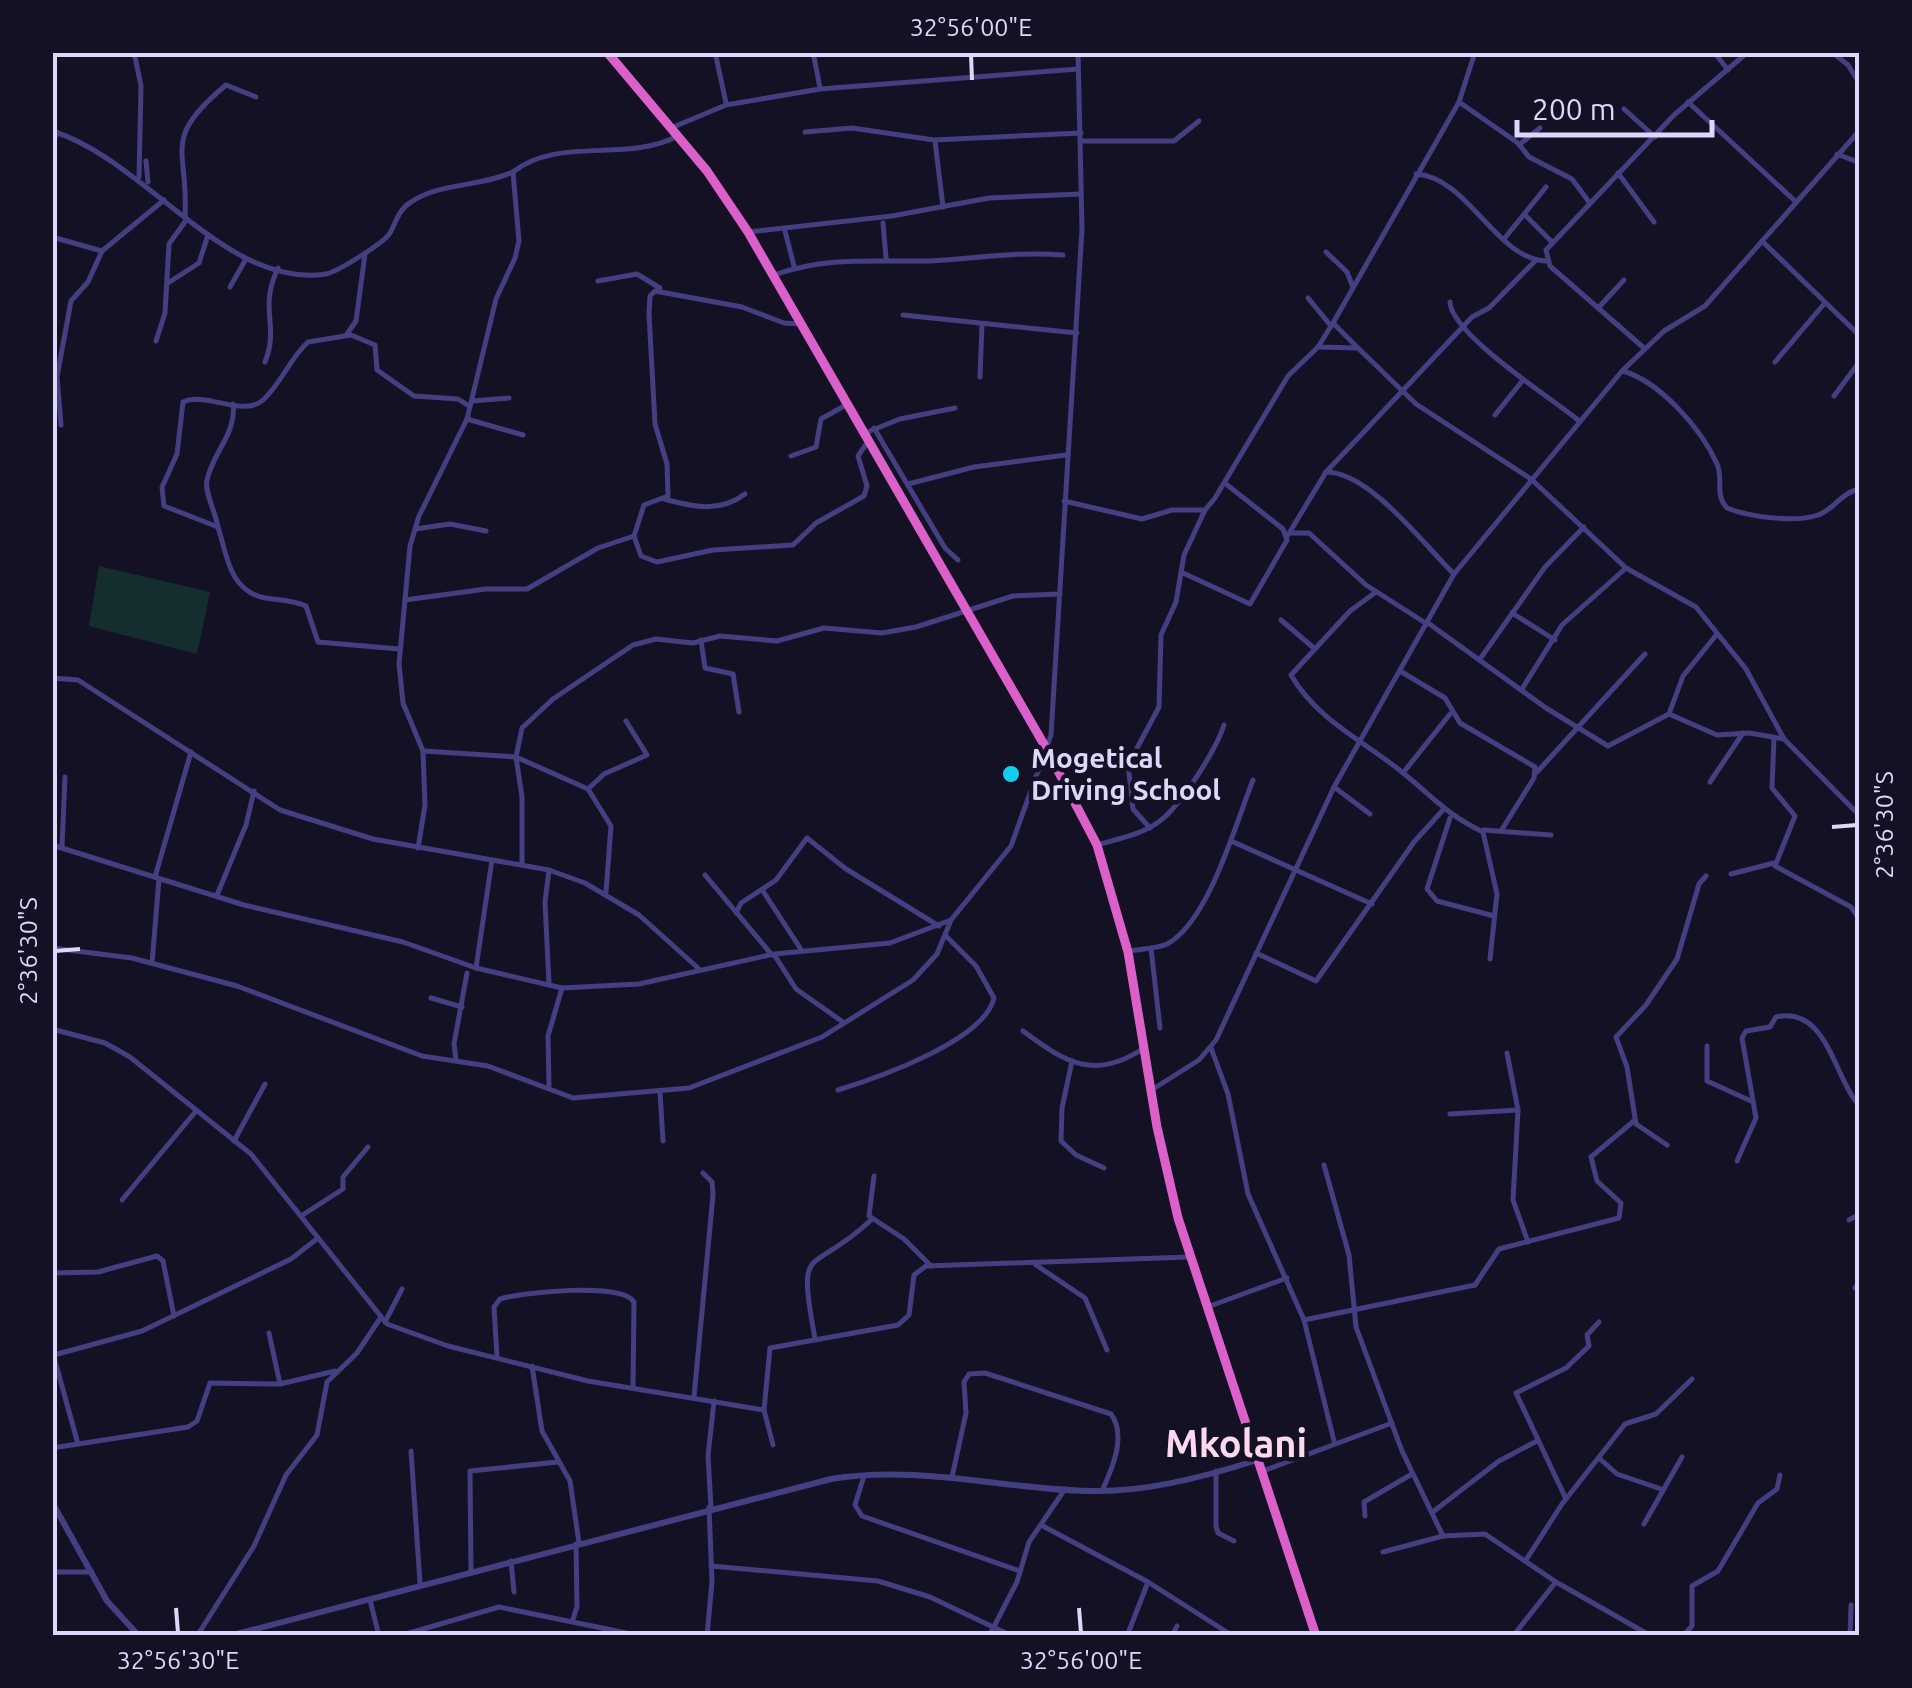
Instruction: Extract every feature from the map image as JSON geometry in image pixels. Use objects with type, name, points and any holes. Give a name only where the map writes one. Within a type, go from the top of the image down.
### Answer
[{"type":"highway","points":[[607,52],[675,132],[748,232],[869,434],[1097,845],[1128,952],[1150,1090],[1189,1257],[1210,1306],[1260,1472],[1317,1636]]},
{"type":"street","points":[[134,52],[141,86],[139,177]]},
{"type":"street","points":[[715,52],[726,105]]},
{"type":"street","points":[[813,52],[820,88]]},
{"type":"street","points":[[52,948],[152,963],[286,1002],[422,1056],[456,1060],[550,1086],[572,1098],[689,1088],[744,1070],[822,1037],[913,980],[937,954],[951,920],[1011,846],[1051,736],[1066,455],[1077,333],[1081,194],[1078,52]]},
{"type":"street","points":[[1150,828],[1133,809],[1128,765],[1159,706],[1161,635],[1176,602],[1181,572],[1204,510],[1226,484],[1288,376],[1318,347],[1332,325],[1459,102],[1475,52]]},
{"type":"street","points":[[1714,52],[1728,70]]},
{"type":"street","points":[[1546,261],[1552,242],[1589,202],[1688,102],[1748,52]]},
{"type":"street","points":[[1832,52],[1848,65],[1860,84]]},
{"type":"street","points":[[52,146],[55,132],[97,149],[246,259],[278,268],[329,274],[384,241],[412,200],[513,172],[544,156],[638,148],[726,105],[820,88],[1078,69]]},
{"type":"street","points":[[156,341],[164,321],[169,244],[186,218],[178,148],[187,128],[226,85],[256,97]]},
{"type":"street","points":[[1459,102],[1519,145],[1529,157],[1572,180],[1589,202]]},
{"type":"street","points":[[1688,102],[1795,201]]},
{"type":"street","points":[[1624,110],[1655,137]]},
{"type":"street","points":[[805,132],[852,128],[934,140],[1081,137],[1174,141],[1199,120]]},
{"type":"street","points":[[1519,145],[1540,128]]},
{"type":"street","points":[[1150,1090],[1211,1048],[1334,787],[1454,574],[1622,371],[1644,348],[1704,306],[1860,130]]},
{"type":"street","points":[[934,140],[943,207]]},
{"type":"street","points":[[1837,154],[1860,163]]},
{"type":"street","points":[[146,161],[148,185]]},
{"type":"street","points":[[418,848],[425,805],[423,752],[403,704],[399,649],[404,600],[415,528],[467,418],[496,299],[519,240],[513,172]]},
{"type":"street","points":[[1618,173],[1654,222]]},
{"type":"street","points":[[1416,174],[1442,178],[1504,239],[1534,261],[1546,261],[1644,348]]},
{"type":"street","points":[[1504,239],[1546,188]]},
{"type":"street","points":[[748,232],[1021,195],[1081,194]]},
{"type":"street","points":[[60,425],[58,377],[69,308],[102,251],[165,200]]},
{"type":"street","points":[[1524,214],[1552,242]]},
{"type":"street","points":[[883,223],[886,258]]},
{"type":"street","points":[[785,231],[794,268]]},
{"type":"street","points":[[167,284],[199,263],[208,234]]},
{"type":"street","points":[[52,236],[102,251]]},
{"type":"street","points":[[1761,240],[1860,336]]},
{"type":"street","points":[[346,335],[356,321],[365,251]]},
{"type":"street","points":[[774,275],[838,260],[930,261],[1031,252],[1063,256]]},
{"type":"street","points":[[1326,252],[1346,272],[1353,288]]},
{"type":"street","points":[[230,287],[246,259]]},
{"type":"street","points":[[1181,572],[1250,604],[1326,472],[1463,327],[1534,261]]},
{"type":"street","points":[[266,362],[272,343],[266,298],[278,268]]},
{"type":"street","points":[[598,281],[637,274],[662,290],[757,310],[784,323],[803,323]]},
{"type":"street","points":[[1600,306],[1624,280]]},
{"type":"street","points":[[662,290],[650,296],[648,314],[655,424],[670,485],[664,499]]},
{"type":"street","points":[[1308,298],[1402,392],[1531,478],[1626,568],[1685,599],[1746,669],[1784,739],[1860,816]]},
{"type":"street","points":[[1450,302],[1453,318],[1523,380],[1578,420]]},
{"type":"street","points":[[1775,362],[1824,304]]},
{"type":"street","points":[[903,316],[1077,333]]},
{"type":"street","points":[[980,377],[982,324]]},
{"type":"street","points":[[218,527],[170,510],[162,502],[162,487],[178,454],[183,402],[194,398],[233,404],[261,402],[308,342],[346,335],[375,345],[377,370],[406,393],[471,403],[509,398]]},
{"type":"street","points":[[1318,347],[1358,348]]},
{"type":"street","points":[[1834,396],[1860,361]]},
{"type":"street","points":[[1622,371],[1650,381],[1704,441],[1718,466],[1718,492],[1727,508],[1786,517],[1814,516],[1844,493],[1860,488]]},
{"type":"street","points":[[1495,415],[1523,380]]},
{"type":"street","points":[[233,404],[233,424],[214,458],[206,486],[228,565],[239,582],[260,597],[306,606],[318,642],[399,649]]},
{"type":"street","points":[[790,456],[816,446],[821,419],[848,404]]},
{"type":"street","points":[[745,494],[722,506],[706,508],[664,499],[644,504],[634,536],[641,556],[657,562],[713,550],[793,545],[816,523],[864,496],[867,486],[858,456],[869,434],[955,408]]},
{"type":"street","points":[[467,418],[523,435]]},
{"type":"street","points":[[869,434],[908,484],[945,548],[958,560]]},
{"type":"street","points":[[908,484],[974,467],[1066,455]]},
{"type":"street","points":[[1326,472],[1344,475],[1391,508],[1454,574]]},
{"type":"street","points":[[1226,484],[1289,534],[1310,533],[1376,592],[1608,746],[1669,714],[1683,676],[1717,634]]},
{"type":"street","points":[[1064,501],[1142,519],[1172,510],[1204,510]]},
{"type":"street","points":[[415,528],[450,524],[486,530]]},
{"type":"street","points":[[1480,659],[1544,567],[1584,526]]},
{"type":"street","points":[[404,600],[486,589],[527,589],[598,548],[634,536]]},
{"type":"street","points":[[1522,689],[1573,614],[1626,568]]},
{"type":"street","points":[[1376,592],[1350,611],[1292,671],[1292,678],[1322,714],[1403,773],[1450,818],[1481,830],[1551,835]]},
{"type":"street","points":[[522,864],[516,757],[528,720],[623,650],[646,640],[732,636],[777,641],[824,628],[882,633],[916,627],[1025,594],[1060,594]]},
{"type":"street","points":[[1512,612],[1555,640]]},
{"type":"street","points":[[1281,620],[1314,650]]},
{"type":"street","points":[[701,640],[705,668],[733,674],[739,712]]},
{"type":"street","points":[[1501,830],[1537,772],[1645,654]]},
{"type":"street","points":[[1400,672],[1444,698],[1450,714],[1527,760],[1537,772]]},
{"type":"street","points":[[52,678],[78,680],[298,818],[418,848],[549,870],[606,892],[698,968]]},
{"type":"street","points":[[1403,773],[1450,714]]},
{"type":"street","points":[[1669,714],[1716,735],[1743,733],[1784,739]]},
{"type":"street","points":[[588,789],[604,774],[647,755],[626,721]]},
{"type":"street","points":[[1097,845],[1150,828],[1166,816],[1211,754],[1224,724]]},
{"type":"street","points":[[1710,782],[1743,733]]},
{"type":"street","points":[[1774,738],[1772,788],[1795,816],[1793,830],[1774,864]]},
{"type":"street","points":[[152,963],[157,878],[191,752]]},
{"type":"street","points":[[423,752],[516,757],[588,789],[611,826],[606,892]]},
{"type":"street","points":[[62,848],[65,777]]},
{"type":"street","points":[[1128,952],[1171,942],[1193,915],[1213,884],[1254,780]]},
{"type":"street","points":[[1334,787],[1370,814]]},
{"type":"street","points":[[217,896],[246,825],[254,792]]},
{"type":"street","points":[[1256,953],[1316,981],[1414,842],[1443,810]]},
{"type":"street","points":[[1450,818],[1427,889],[1437,901],[1494,916]]},
{"type":"street","points":[[1481,830],[1497,894],[1490,959]]},
{"type":"street","points":[[736,912],[742,902],[763,891],[807,838],[846,869],[939,926]]},
{"type":"street","points":[[1230,841],[1372,904]]},
{"type":"street","points":[[52,845],[217,896],[403,942],[476,968],[562,988],[639,984],[773,954],[890,943],[951,920]]},
{"type":"street","points":[[476,968],[492,860]]},
{"type":"street","points":[[1731,874],[1774,864],[1851,907],[1860,920]]},
{"type":"street","points":[[549,870],[545,902],[549,984]]},
{"type":"street","points":[[706,875],[766,942],[796,989],[842,1022]]},
{"type":"street","points":[[1667,1145],[1640,1129],[1635,1120],[1616,1034],[1646,1005],[1677,959],[1700,882],[1706,876]]},
{"type":"street","points":[[763,891],[802,951]]},
{"type":"street","points":[[838,1090],[939,1051],[989,1010],[994,998],[987,984],[976,966],[946,936]]},
{"type":"street","points":[[1151,948],[1160,1028]]},
{"type":"street","points":[[456,1060],[454,1044],[467,973]]},
{"type":"street","points":[[550,1086],[548,1036],[562,988]]},
{"type":"street","points":[[430,998],[462,1007]]},
{"type":"street","points":[[1738,1160],[1740,1146],[1755,1124],[1744,1033],[1768,1028],[1776,1018],[1786,1015],[1802,1020],[1824,1040],[1860,1106]]},
{"type":"street","points":[[52,1029],[82,1035],[118,1050],[251,1154],[383,1320],[448,1346],[532,1366],[764,1410]]},
{"type":"street","points":[[1023,1031],[1072,1062],[1106,1068],[1144,1048]]},
{"type":"street","points":[[1707,1046],[1707,1081],[1750,1101]]},
{"type":"street","points":[[1211,1048],[1228,1094],[1248,1194],[1304,1320],[1334,1441]]},
{"type":"street","points":[[1507,1054],[1518,1110],[1513,1200],[1528,1242]]},
{"type":"street","points":[[1072,1062],[1062,1108],[1061,1140],[1076,1154],[1104,1168]]},
{"type":"street","points":[[234,1141],[265,1084]]},
{"type":"street","points":[[660,1092],[664,1141]]},
{"type":"street","points":[[1450,1114],[1518,1110]]},
{"type":"street","points":[[122,1200],[196,1111]]},
{"type":"street","points":[[1304,1320],[1475,1284],[1493,1254],[1619,1218],[1622,1203],[1597,1180],[1590,1157],[1635,1120]]},
{"type":"street","points":[[302,1216],[343,1190],[342,1177],[368,1147]]},
{"type":"street","points":[[1324,1165],[1349,1255],[1352,1308],[1412,1474],[1434,1511],[1443,1536]]},
{"type":"street","points":[[694,1397],[714,1195],[712,1182],[703,1173]]},
{"type":"street","points":[[874,1176],[868,1204],[872,1220],[904,1239],[931,1266]]},
{"type":"street","points":[[1849,1220],[1860,1214]]},
{"type":"street","points":[[815,1338],[805,1284],[807,1268],[819,1255],[872,1220]]},
{"type":"street","points":[[78,1445],[54,1353],[126,1338],[290,1260],[318,1238]]},
{"type":"street","points":[[52,1273],[98,1272],[157,1256],[163,1261],[174,1316]]},
{"type":"street","points":[[773,1445],[764,1410],[770,1348],[898,1325],[909,1315],[914,1275],[931,1266],[1189,1257]]},
{"type":"street","points":[[1036,1265],[1085,1298],[1107,1350]]},
{"type":"street","points":[[1210,1306],[1286,1278]]},
{"type":"street","points":[[1855,1288],[1860,1281]]},
{"type":"street","points":[[196,1636],[259,1537],[286,1474],[317,1435],[325,1385],[383,1320],[402,1288]]},
{"type":"street","points":[[497,1357],[494,1307],[500,1298],[587,1290],[623,1292],[634,1302],[633,1388]]},
{"type":"street","points":[[1566,1498],[1516,1393],[1573,1363],[1589,1346],[1587,1335],[1599,1322]]},
{"type":"street","points":[[269,1332],[280,1384]]},
{"type":"street","points":[[532,1366],[539,1422],[570,1481],[577,1543],[577,1607],[573,1619]]},
{"type":"street","points":[[52,1448],[192,1425],[210,1383],[280,1384],[338,1370]]},
{"type":"street","points":[[952,1477],[966,1413],[964,1382],[969,1374],[985,1373],[1115,1418],[1118,1442],[1102,1491]]},
{"type":"street","points":[[1526,1560],[1566,1498],[1625,1424],[1656,1414],[1692,1379]]},
{"type":"street","points":[[653,1636],[707,1635],[712,1566],[708,1456],[714,1400]]},
{"type":"street","points":[[1260,1472],[1334,1441],[1392,1423]]},
{"type":"street","points":[[1434,1511],[1499,1461],[1537,1441]]},
{"type":"street","points":[[411,1451],[420,1583]]},
{"type":"street","points":[[1644,1524],[1682,1457]]},
{"type":"street","points":[[1600,1458],[1617,1474],[1661,1489]]},
{"type":"street","points":[[229,1636],[710,1507],[865,1473],[1102,1491],[1257,1460]]},
{"type":"street","points":[[471,1572],[470,1471],[558,1462]]},
{"type":"street","points":[[1216,1471],[1216,1526],[1218,1533],[1234,1541]]},
{"type":"street","points":[[865,1473],[854,1505],[862,1516],[1020,1571]]},
{"type":"street","points":[[1365,1516],[1364,1502],[1412,1474]]},
{"type":"street","points":[[1684,1636],[1692,1626],[1692,1586],[1718,1571],[1758,1503],[1777,1489],[1780,1475]]},
{"type":"street","points":[[991,1632],[1040,1525],[1064,1489]]},
{"type":"street","points":[[52,1502],[107,1601],[138,1636]]},
{"type":"street","points":[[1040,1525],[1148,1582],[1233,1636]]},
{"type":"street","points":[[1383,1552],[1443,1536],[1485,1534],[1556,1582],[1650,1636]]},
{"type":"street","points":[[510,1561],[514,1592]]},
{"type":"street","points":[[712,1566],[878,1581],[930,1597],[991,1632],[1012,1636]]},
{"type":"street","points":[[52,1572],[92,1572]]},
{"type":"street","points":[[1127,1636],[1148,1582]]},
{"type":"street","points":[[1513,1636],[1556,1582]]},
{"type":"street","points":[[370,1597],[379,1636]]},
{"type":"street","points":[[1850,1636],[1851,1604]]},
{"type":"street","points":[[399,1636],[499,1607],[573,1619],[641,1636]]},
{"type":"street","points":[[1172,1636],[1176,1626]]},
{"type":"street","points":[[1317,1636],[1349,1636]]},
{"type":"green space","points":[[99,566],[210,592],[197,654],[89,626]]},
{"type":"place","name":"Mogetical Driving School","points":[[1011,774]]},
{"type":"district","name":"Mkolani","points":[[1236,1444]]}]
